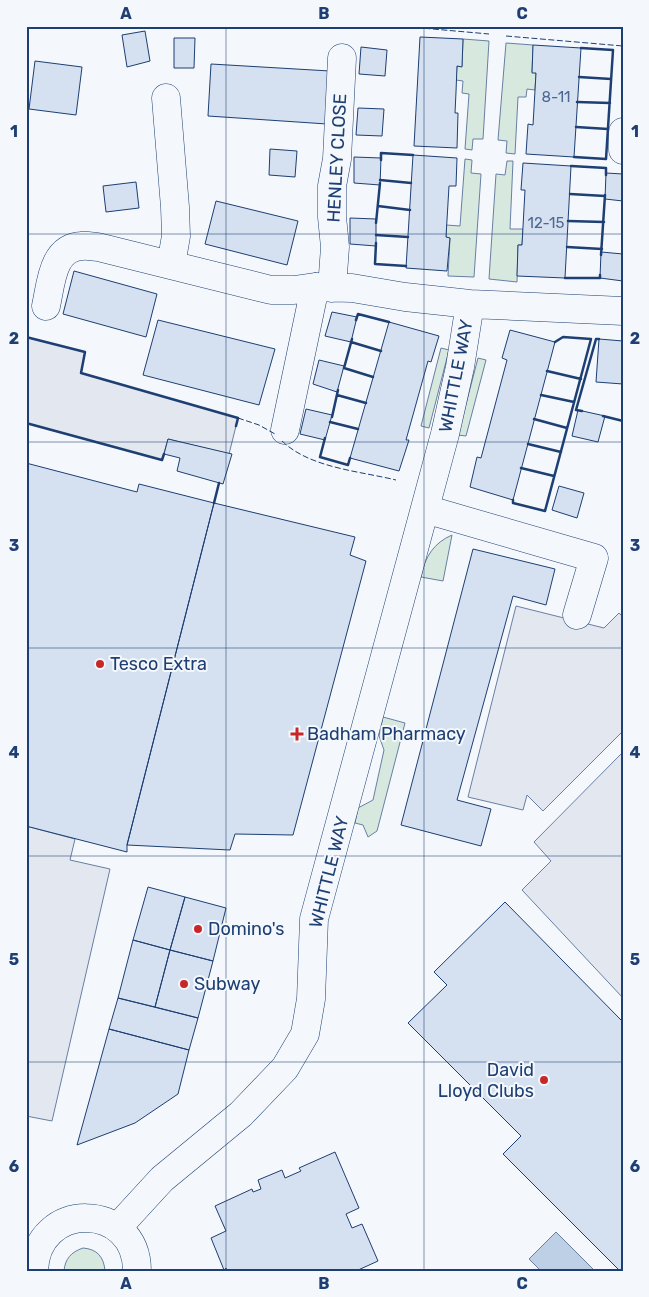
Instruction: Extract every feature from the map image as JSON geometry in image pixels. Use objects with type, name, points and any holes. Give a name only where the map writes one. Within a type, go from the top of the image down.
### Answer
[{"type":"street","name":"HENLEY CLOSE","points":[[285,430],[335,247],[332,217],[332,186],[337,159],[342,58]]},
{"type":"street","points":[[166,98],[176,236],[171,266]]},
{"type":"street","points":[[623,132],[623,150]]},
{"type":"street","points":[[46,306],[55,264],[63,252],[80,246],[98,247],[271,290],[323,287],[352,288],[405,297],[470,304]]},
{"type":"street","name":"WHITTLE WAY","points":[[117,1228],[162,1179],[247,1108],[285,1068],[305,1034],[311,999],[314,919],[425,509],[458,376],[470,304],[623,311]]},
{"type":"street","points":[[425,509],[594,558],[577,615]]},
{"type":"street","points":[[34,1271],[34,1260],[39,1246],[48,1234],[60,1224],[74,1218],[89,1217],[104,1221],[117,1228],[126,1237],[133,1249],[136,1271]]},
{"type":"shaded area","points":[[463,39],[489,41],[483,139],[473,139],[472,150],[465,149],[469,94],[462,93],[463,81],[456,80],[457,66],[462,66]]},
{"type":"shaded area","points":[[506,43],[533,45],[532,72],[536,73],[535,90],[527,89],[526,97],[518,97],[515,154],[506,153],[507,141],[498,140]]},
{"type":"shaded area","points":[[465,159],[472,160],[471,173],[481,174],[474,277],[448,276],[450,238],[446,237],[446,225],[460,226]]},
{"type":"shaded area","points":[[507,161],[513,161],[510,229],[523,229],[522,245],[518,245],[517,282],[489,279],[496,174],[505,175]]},
{"type":"shaded area","points":[[26,337],[85,352],[81,373],[238,418],[229,454],[168,439],[162,460],[26,423]]},
{"type":"shaded area","points":[[441,348],[449,350],[429,428],[421,426]]},
{"type":"shaded area","points":[[478,358],[486,360],[466,436],[458,435]]},
{"type":"shaded area","points":[[452,535],[443,581],[421,577],[431,551],[440,542]]},
{"type":"shaded area","points":[[516,606],[604,628],[619,613],[623,617],[623,731],[543,811],[527,795],[523,810],[468,797]]},
{"type":"shaded area","points":[[383,717],[405,723],[377,831],[368,837],[363,825],[355,823],[358,808],[373,800],[384,750],[379,736]]},
{"type":"shaded area","points":[[623,752],[623,998],[522,890],[551,861],[534,842]]},
{"type":"shaded area","points":[[26,826],[75,839],[70,860],[110,869],[52,1121],[26,1116]]},
{"type":"shaded area","points":[[83,1248],[92,1250],[99,1255],[105,1271],[64,1271],[69,1256]]},
{"type":"water","points":[[556,1232],[595,1271],[541,1271],[529,1259]]},
{"type":"building","points":[[145,31],[150,61],[127,67],[122,35]]},
{"type":"building","points":[[420,37],[463,39],[462,67],[457,66],[455,113],[458,113],[457,148],[414,146]]},
{"type":"building","points":[[174,38],[195,38],[194,68],[174,68]]},
{"type":"building","points":[[533,45],[581,48],[574,157],[526,154],[528,124],[533,125],[536,73],[532,73]]},
{"type":"building","points":[[361,47],[387,50],[385,76],[359,74]]},
{"type":"building","points":[[35,61],[82,67],[76,115],[29,109]]},
{"type":"building","points":[[211,64],[330,71],[327,124],[208,116]]},
{"type":"building","points":[[358,108],[384,109],[382,136],[356,135]]},
{"type":"building","points":[[270,149],[297,151],[295,177],[269,175]]},
{"type":"building","points":[[413,155],[457,158],[456,186],[449,186],[446,237],[450,238],[447,271],[406,268]]},
{"type":"building","points":[[354,157],[381,158],[380,185],[354,183]]},
{"type":"building","points":[[523,163],[571,166],[565,278],[517,276],[518,245],[522,245],[525,190],[521,190]]},
{"type":"building","points":[[606,173],[623,174],[623,201],[605,199]]},
{"type":"building","points":[[136,182],[139,208],[106,212],[103,186]]},
{"type":"building","points":[[216,201],[298,221],[287,265],[205,244]]},
{"type":"building","points":[[350,218],[376,219],[376,246],[350,244]]},
{"type":"building","points":[[601,252],[623,254],[623,281],[600,278]]},
{"type":"building","points":[[74,271],[157,294],[146,337],[63,314]]},
{"type":"building","points":[[332,312],[357,317],[351,342],[325,336]]},
{"type":"building","points":[[158,320],[275,349],[259,405],[143,375]]},
{"type":"building","points":[[389,322],[439,336],[431,362],[428,361],[406,440],[409,440],[399,471],[350,458]]},
{"type":"building","points":[[510,330],[555,342],[513,500],[470,487],[477,457],[481,458],[507,360],[502,358]]},
{"type":"building","points":[[599,339],[623,341],[623,384],[596,382]]},
{"type":"building","points":[[319,360],[344,366],[337,392],[313,384]]},
{"type":"building","points":[[306,409],[332,415],[325,440],[300,434]]},
{"type":"building","points":[[578,410],[605,416],[598,442],[572,436]]},
{"type":"building","points":[[168,439],[232,454],[223,484],[177,471],[180,458],[164,454]]},
{"type":"building","name":"Tesco Extra","points":[[26,463],[137,492],[139,484],[214,503],[127,845],[127,852],[26,826]]},
{"type":"building","points":[[559,486],[584,493],[577,518],[552,510]]},
{"type":"building","points":[[214,503],[355,537],[350,555],[366,561],[293,835],[235,834],[230,850],[127,845]]},
{"type":"building","points":[[473,549],[555,569],[546,605],[513,596],[457,800],[491,809],[481,846],[401,825]]},
{"type":"building","points":[[148,887],[185,897],[170,950],[133,940]]},
{"type":"building","name":"Domino's","points":[[185,897],[226,908],[213,961],[170,950]]},
{"type":"building","name":"David Lloyd Clubs","points":[[505,902],[621,1020],[623,1019],[623,1271],[620,1271],[503,1154],[521,1136],[408,1023],[447,985],[434,972]]},
{"type":"building","points":[[133,940],[170,950],[155,1007],[118,998]]},
{"type":"building","name":"Subway","points":[[170,950],[213,961],[198,1018],[155,1007]]},
{"type":"building","points":[[118,998],[198,1018],[189,1050],[109,1029]]},
{"type":"building","points":[[109,1029],[189,1050],[178,1094],[135,1123],[77,1145]]},
{"type":"building","points":[[335,1152],[359,1208],[346,1214],[352,1228],[362,1224],[378,1261],[356,1271],[227,1271],[226,1268],[224,1270],[211,1238],[226,1231],[215,1206],[252,1189],[253,1192],[261,1189],[258,1180],[282,1170],[285,1178],[301,1171],[299,1168]]},
{"type":"fence","points":[[399,26],[489,34]]},
{"type":"fence","points":[[506,36],[623,46]]},
{"type":"fence","points":[[238,418],[259,425],[275,434]]},
{"type":"fence","points":[[282,441],[293,450],[321,463],[396,480]]},
{"type":"wall","points":[[574,157],[606,159],[613,50],[581,48]]},
{"type":"wall","points":[[579,77],[611,79]]},
{"type":"wall","points":[[577,102],[610,103]]},
{"type":"wall","points":[[576,127],[608,129]]},
{"type":"wall","points":[[381,160],[381,153],[413,155]]},
{"type":"wall","points":[[571,166],[606,168],[606,175]]},
{"type":"wall","points":[[380,180],[411,183]]},
{"type":"wall","points":[[376,223],[380,183]]},
{"type":"wall","points":[[570,194],[605,196]]},
{"type":"wall","points":[[601,255],[605,195]]},
{"type":"wall","points":[[378,206],[410,210]]},
{"type":"wall","points":[[568,221],[604,222]]},
{"type":"wall","points":[[376,235],[408,237]]},
{"type":"wall","points":[[376,243],[375,264],[406,266]]},
{"type":"wall","points":[[567,247],[602,249]]},
{"type":"wall","points":[[565,278],[600,278],[600,275]]},
{"type":"wall","points":[[356,320],[358,314],[389,322]]},
{"type":"wall","points":[[26,337],[85,352],[81,373],[238,418],[236,426]]},
{"type":"wall","points":[[513,500],[513,503],[545,511],[591,339],[563,337],[555,342]]},
{"type":"wall","points":[[344,368],[352,339]]},
{"type":"wall","points":[[582,411],[576,410],[596,339],[599,339]]},
{"type":"wall","points":[[351,342],[381,351]]},
{"type":"wall","points":[[344,368],[373,377]]},
{"type":"wall","points":[[547,371],[581,379]]},
{"type":"wall","points":[[332,417],[338,390]]},
{"type":"wall","points":[[337,395],[366,403]]},
{"type":"wall","points":[[541,395],[574,402]]},
{"type":"wall","points":[[622,421],[623,412]]},
{"type":"wall","points":[[603,416],[623,421]]},
{"type":"wall","points":[[534,419],[567,428]]},
{"type":"wall","points":[[330,422],[358,429]]},
{"type":"wall","points":[[26,423],[162,460],[164,454]]},
{"type":"wall","points":[[325,438],[320,457],[348,465],[350,458]]},
{"type":"wall","points":[[528,444],[561,452]]},
{"type":"wall","points":[[521,468],[554,476]]},
{"type":"wall","points":[[214,503],[219,483]]},
{"type":"place","name":"Tesco Extra","points":[[100,664]]},
{"type":"place","name":"Badham Pharmacy","points":[[297,734]]},
{"type":"place","name":"Domino's","points":[[198,929]]},
{"type":"place","name":"Subway","points":[[184,984]]},
{"type":"place","name":"David Lloyd Clubs","points":[[544,1080]]}]
